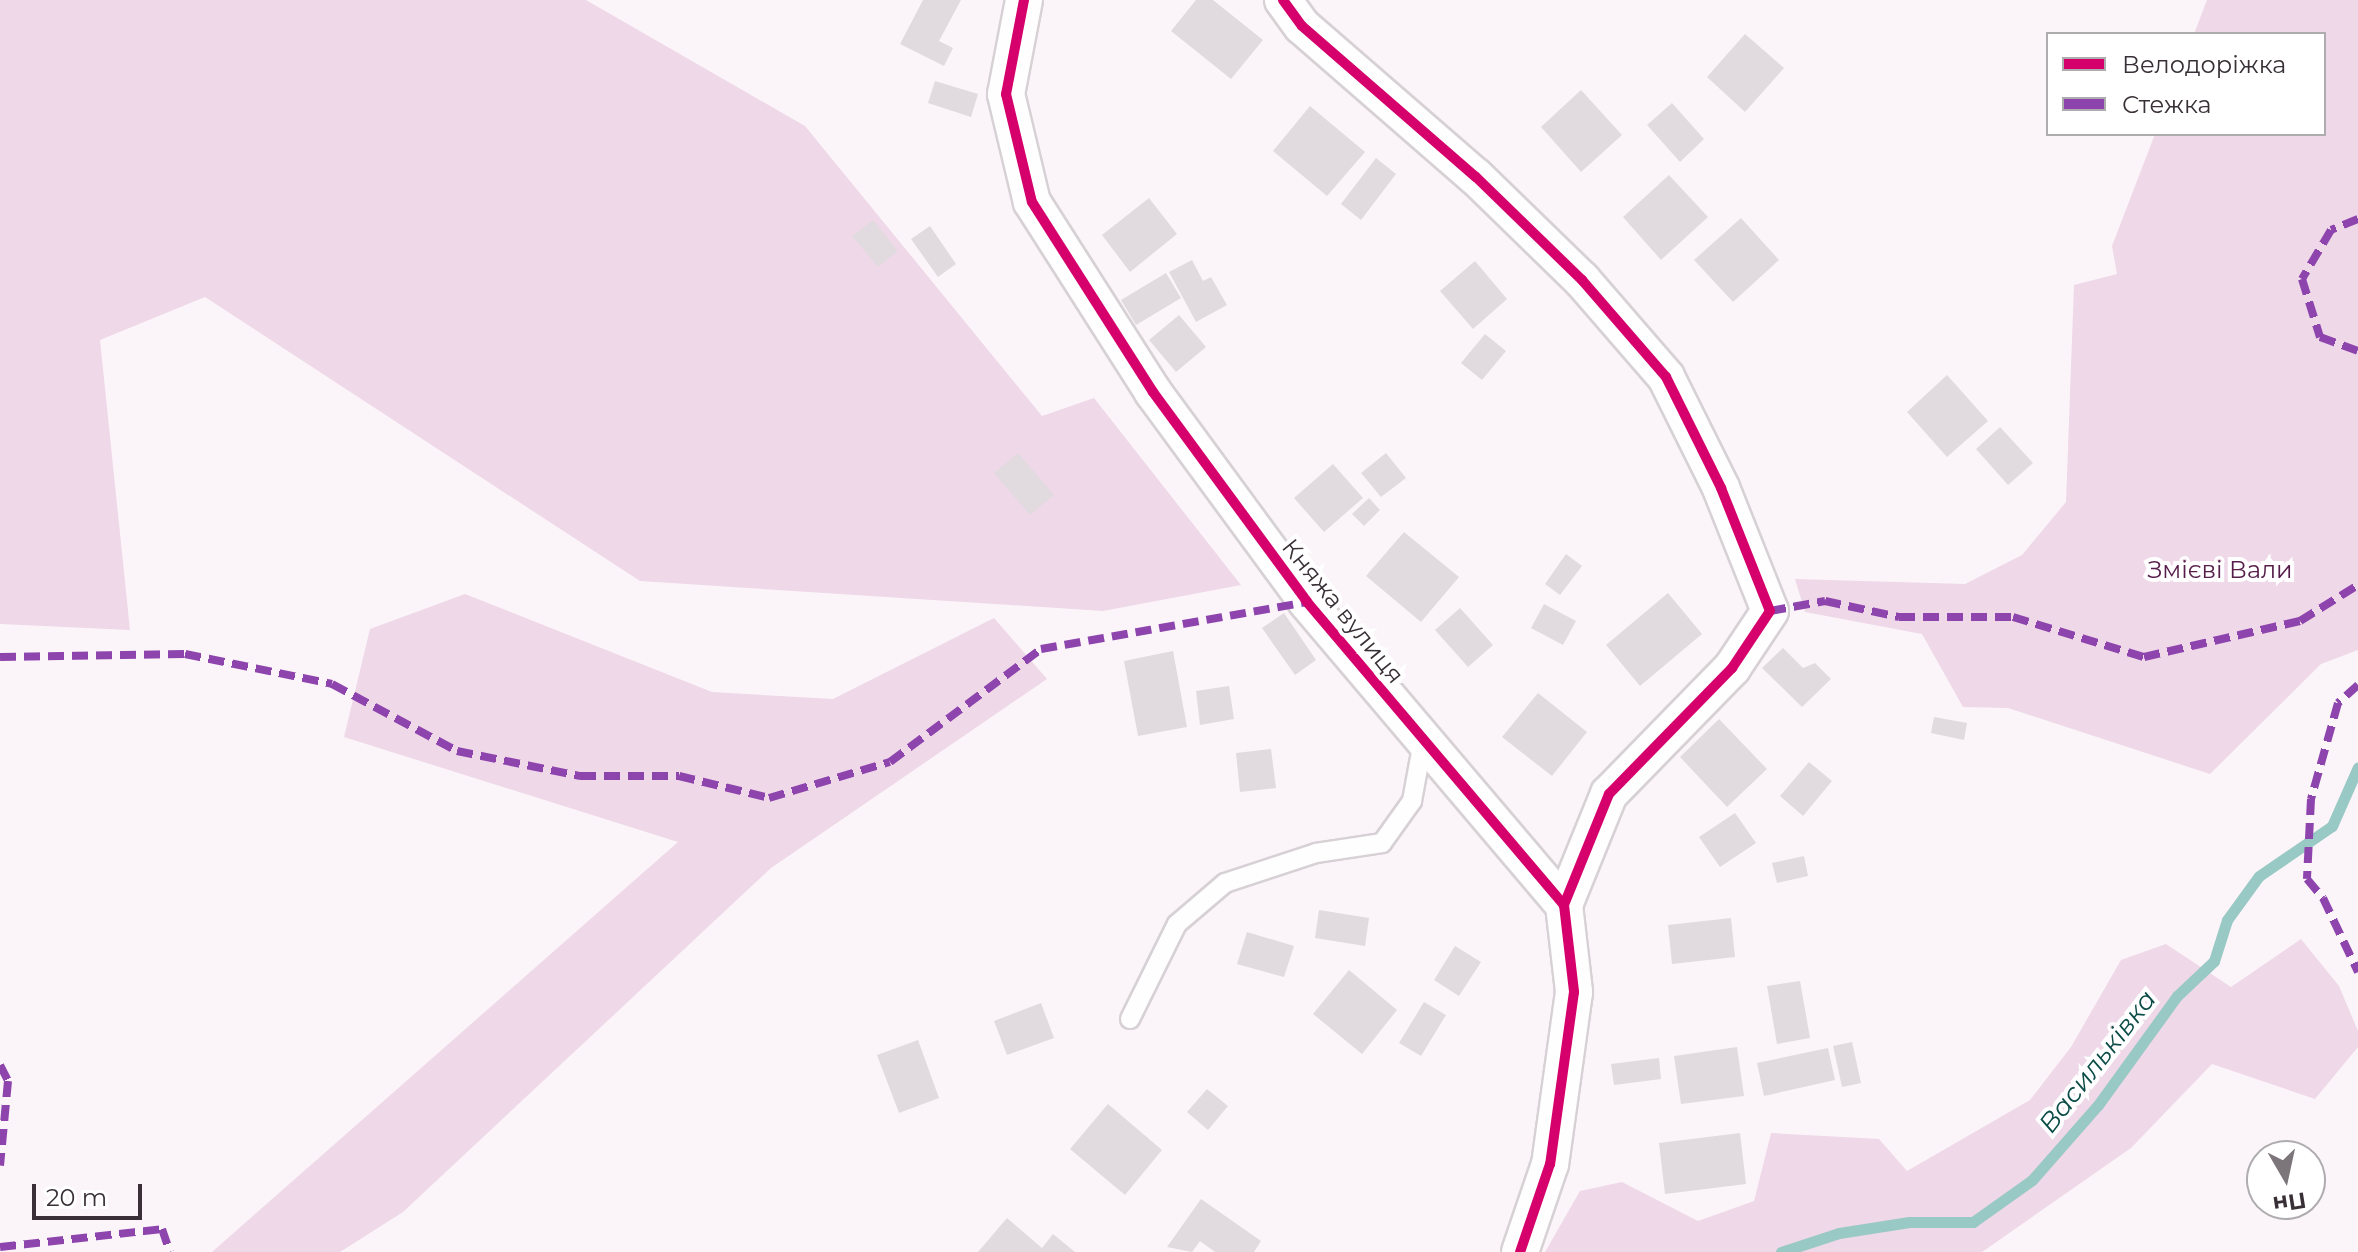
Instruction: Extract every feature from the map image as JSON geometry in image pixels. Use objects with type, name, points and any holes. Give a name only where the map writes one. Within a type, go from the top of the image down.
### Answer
[{"type":"street","name":"Княжа вулиця","points":[[1024,0],[1006,94],[1032,202],[1153,392],[1307,602],[1564,905]]},
{"type":"street","points":[[1283,0],[1302,26],[1476,177],[1582,280],[1666,377],[1721,488],[1770,611],[1732,668],[1609,794],[1564,905],[1574,992],[1550,1164],[1520,1252]]},
{"type":"lane","points":[[1130,1019],[1177,924],[1225,883],[1316,853],[1382,843],[1412,801],[1423,741]]},
{"type":"green space","points":[[0,0],[586,0],[805,126],[1042,416],[1094,398],[1241,585],[1103,611],[640,581],[205,297],[100,340],[130,630],[0,624]]},
{"type":"green space","name":"Змієві Вали","points":[[2207,0],[2358,0],[2358,650],[2321,664],[2210,774],[2008,708],[1963,707],[1922,634],[1805,612],[1795,579],[1965,584],[2022,555],[2066,502],[2074,285],[2117,274],[2112,246],[2154,136],[2326,136],[2326,32],[2195,32]]},
{"type":"green space","points":[[465,594],[712,692],[833,699],[994,618],[1047,679],[771,868],[403,1212],[340,1252],[212,1252],[678,842],[344,737],[370,629]]},
{"type":"green space","points":[[2301,939],[2339,986],[2358,1031],[2358,1047],[2315,1099],[2212,1064],[2131,1148],[1982,1252],[1545,1252],[1580,1191],[1622,1182],[1698,1221],[1754,1201],[1771,1133],[1879,1139],[1907,1171],[2030,1100],[2071,1047],[2121,960],[2166,944],[2231,987]]},
{"type":"building","points":[[923,0],[961,0],[939,41],[953,48],[944,66],[900,44]]},
{"type":"building","points":[[1196,0],[1213,0],[1263,40],[1231,79],[1171,31]]},
{"type":"building","points":[[1745,34],[1784,68],[1745,112],[1707,77]]},
{"type":"building","points":[[935,81],[978,94],[971,117],[928,103]]},
{"type":"building","points":[[1581,90],[1622,135],[1581,172],[1541,127]]},
{"type":"building","points":[[1672,103],[1704,139],[1680,162],[1647,125]]},
{"type":"building","points":[[1310,106],[1365,152],[1327,196],[1273,151]]},
{"type":"building","points":[[1376,158],[1396,174],[1361,220],[1341,204]]},
{"type":"building","points":[[1669,175],[1708,217],[1661,260],[1623,217]]},
{"type":"building","points":[[1149,198],[1177,234],[1130,272],[1102,235]]},
{"type":"building","points":[[1741,218],[1779,260],[1733,302],[1694,260]]},
{"type":"building","points":[[873,220],[898,251],[878,267],[852,236]]},
{"type":"building","points":[[930,226],[956,264],[938,277],[911,239]]},
{"type":"building","points":[[1192,260],[1203,281],[1211,277],[1227,305],[1196,322],[1169,272]]},
{"type":"building","points":[[1475,261],[1507,299],[1473,329],[1440,291]]},
{"type":"building","points":[[1166,273],[1181,298],[1136,325],[1121,300]]},
{"type":"building","points":[[1179,315],[1206,347],[1176,372],[1149,340]]},
{"type":"building","points":[[1485,334],[1506,351],[1482,380],[1461,363]]},
{"type":"building","points":[[1947,375],[1988,421],[1947,457],[1907,412]]},
{"type":"building","points":[[2000,427],[2033,463],[2008,485],[1976,449]]},
{"type":"building","points":[[1018,453],[1054,495],[1030,515],[994,473]]},
{"type":"building","points":[[1386,453],[1406,478],[1381,497],[1361,473]]},
{"type":"building","points":[[1333,464],[1363,498],[1324,532],[1294,498]]},
{"type":"building","points":[[1369,498],[1380,510],[1364,526],[1352,514]]},
{"type":"building","points":[[1404,532],[1459,577],[1421,622],[1366,576]]},
{"type":"building","points":[[1566,554],[1582,566],[1560,595],[1545,584]]},
{"type":"building","points":[[1668,593],[1702,634],[1640,686],[1606,645]]},
{"type":"building","points":[[1544,604],[1576,621],[1563,645],[1531,628]]},
{"type":"building","points":[[1460,608],[1493,645],[1468,667],[1435,630]]},
{"type":"building","points":[[1284,613],[1316,660],[1295,675],[1262,628]]},
{"type":"building","points":[[1783,648],[1803,668],[1815,663],[1831,679],[1802,707],[1762,668]]},
{"type":"building","points":[[1173,651],[1187,727],[1138,736],[1124,661]]},
{"type":"building","points":[[1229,686],[1234,719],[1200,725],[1196,691]]},
{"type":"building","points":[[1538,693],[1587,732],[1552,776],[1502,737]]},
{"type":"building","points":[[1934,717],[1967,723],[1964,740],[1931,733]]},
{"type":"building","points":[[1719,719],[1767,769],[1727,807],[1680,757]]},
{"type":"building","points":[[1271,749],[1276,788],[1240,792],[1236,753]]},
{"type":"building","points":[[1809,762],[1832,781],[1803,816],[1780,796]]},
{"type":"building","points":[[1735,813],[1756,843],[1720,867],[1699,837]]},
{"type":"building","points":[[1804,856],[1808,876],[1777,883],[1772,863]]},
{"type":"building","points":[[1319,910],[1369,918],[1365,946],[1315,938]]},
{"type":"building","points":[[1731,918],[1735,957],[1672,964],[1668,925]]},
{"type":"building","points":[[1247,932],[1294,946],[1284,977],[1237,964]]},
{"type":"building","points":[[1455,946],[1481,962],[1459,996],[1434,980]]},
{"type":"building","points":[[1349,970],[1397,1010],[1362,1054],[1313,1014]]},
{"type":"building","points":[[1800,981],[1810,1038],[1777,1044],[1767,986]]},
{"type":"building","points":[[1424,1002],[1446,1015],[1421,1056],[1399,1043]]},
{"type":"building","points":[[1041,1003],[1054,1038],[1007,1055],[994,1021]]},
{"type":"building","points":[[918,1040],[939,1098],[899,1113],[877,1055]]},
{"type":"building","points":[[1852,1042],[1861,1083],[1842,1087],[1833,1046]]},
{"type":"building","points":[[1737,1047],[1744,1096],[1681,1104],[1674,1056]]},
{"type":"building","points":[[1828,1048],[1835,1080],[1764,1096],[1757,1063]]},
{"type":"building","points":[[1659,1058],[1661,1079],[1614,1085],[1611,1064]]},
{"type":"building","points":[[1207,1089],[1228,1106],[1208,1130],[1187,1112]]},
{"type":"building","points":[[1108,1104],[1162,1150],[1125,1195],[1070,1149]]},
{"type":"building","points":[[1740,1133],[1746,1184],[1665,1194],[1659,1143]]},
{"type":"building","points":[[1201,1199],[1261,1241],[1254,1252],[1215,1252],[1200,1241],[1192,1252],[1167,1247]]},
{"type":"building","points":[[1007,1218],[1042,1248],[1053,1234],[1075,1252],[978,1252]]},
{"type":"waterway","name":"Васильківка","points":[[1781,1252],[1839,1233],[1909,1222],[1973,1222],[2032,1180],[2098,1105],[2177,996],[2214,961],[2227,920],[2259,876],[2332,826],[2358,767]]},
{"type":"marked path","points":[[2358,219],[2331,230],[2302,279],[2320,337],[2358,351]]},
{"type":"marked path","points":[[1770,611],[1825,601],[1899,617],[2013,617],[2144,657],[2300,621],[2358,585]]},
{"type":"marked path","points":[[0,657],[185,654],[332,684],[457,751],[580,776],[679,776],[769,798],[890,762],[1041,649],[1307,602]]},
{"type":"marked path","points":[[2358,685],[2338,703],[2311,799],[2307,879],[2323,898],[2358,972]]},
{"type":"marked path","points":[[0,1065],[8,1081],[0,1166]]},
{"type":"marked path","points":[[0,1247],[162,1229],[170,1252]]},
{"type":"cycle path","points":[[1024,0],[1006,94],[1032,202],[1153,392],[1307,602],[1564,905],[1574,992],[1550,1164],[1520,1252]]},
{"type":"cycle path","points":[[1283,0],[1302,26],[1476,177],[1582,280],[1666,377],[1721,488],[1770,611],[1732,668],[1609,794],[1564,905]]}]
